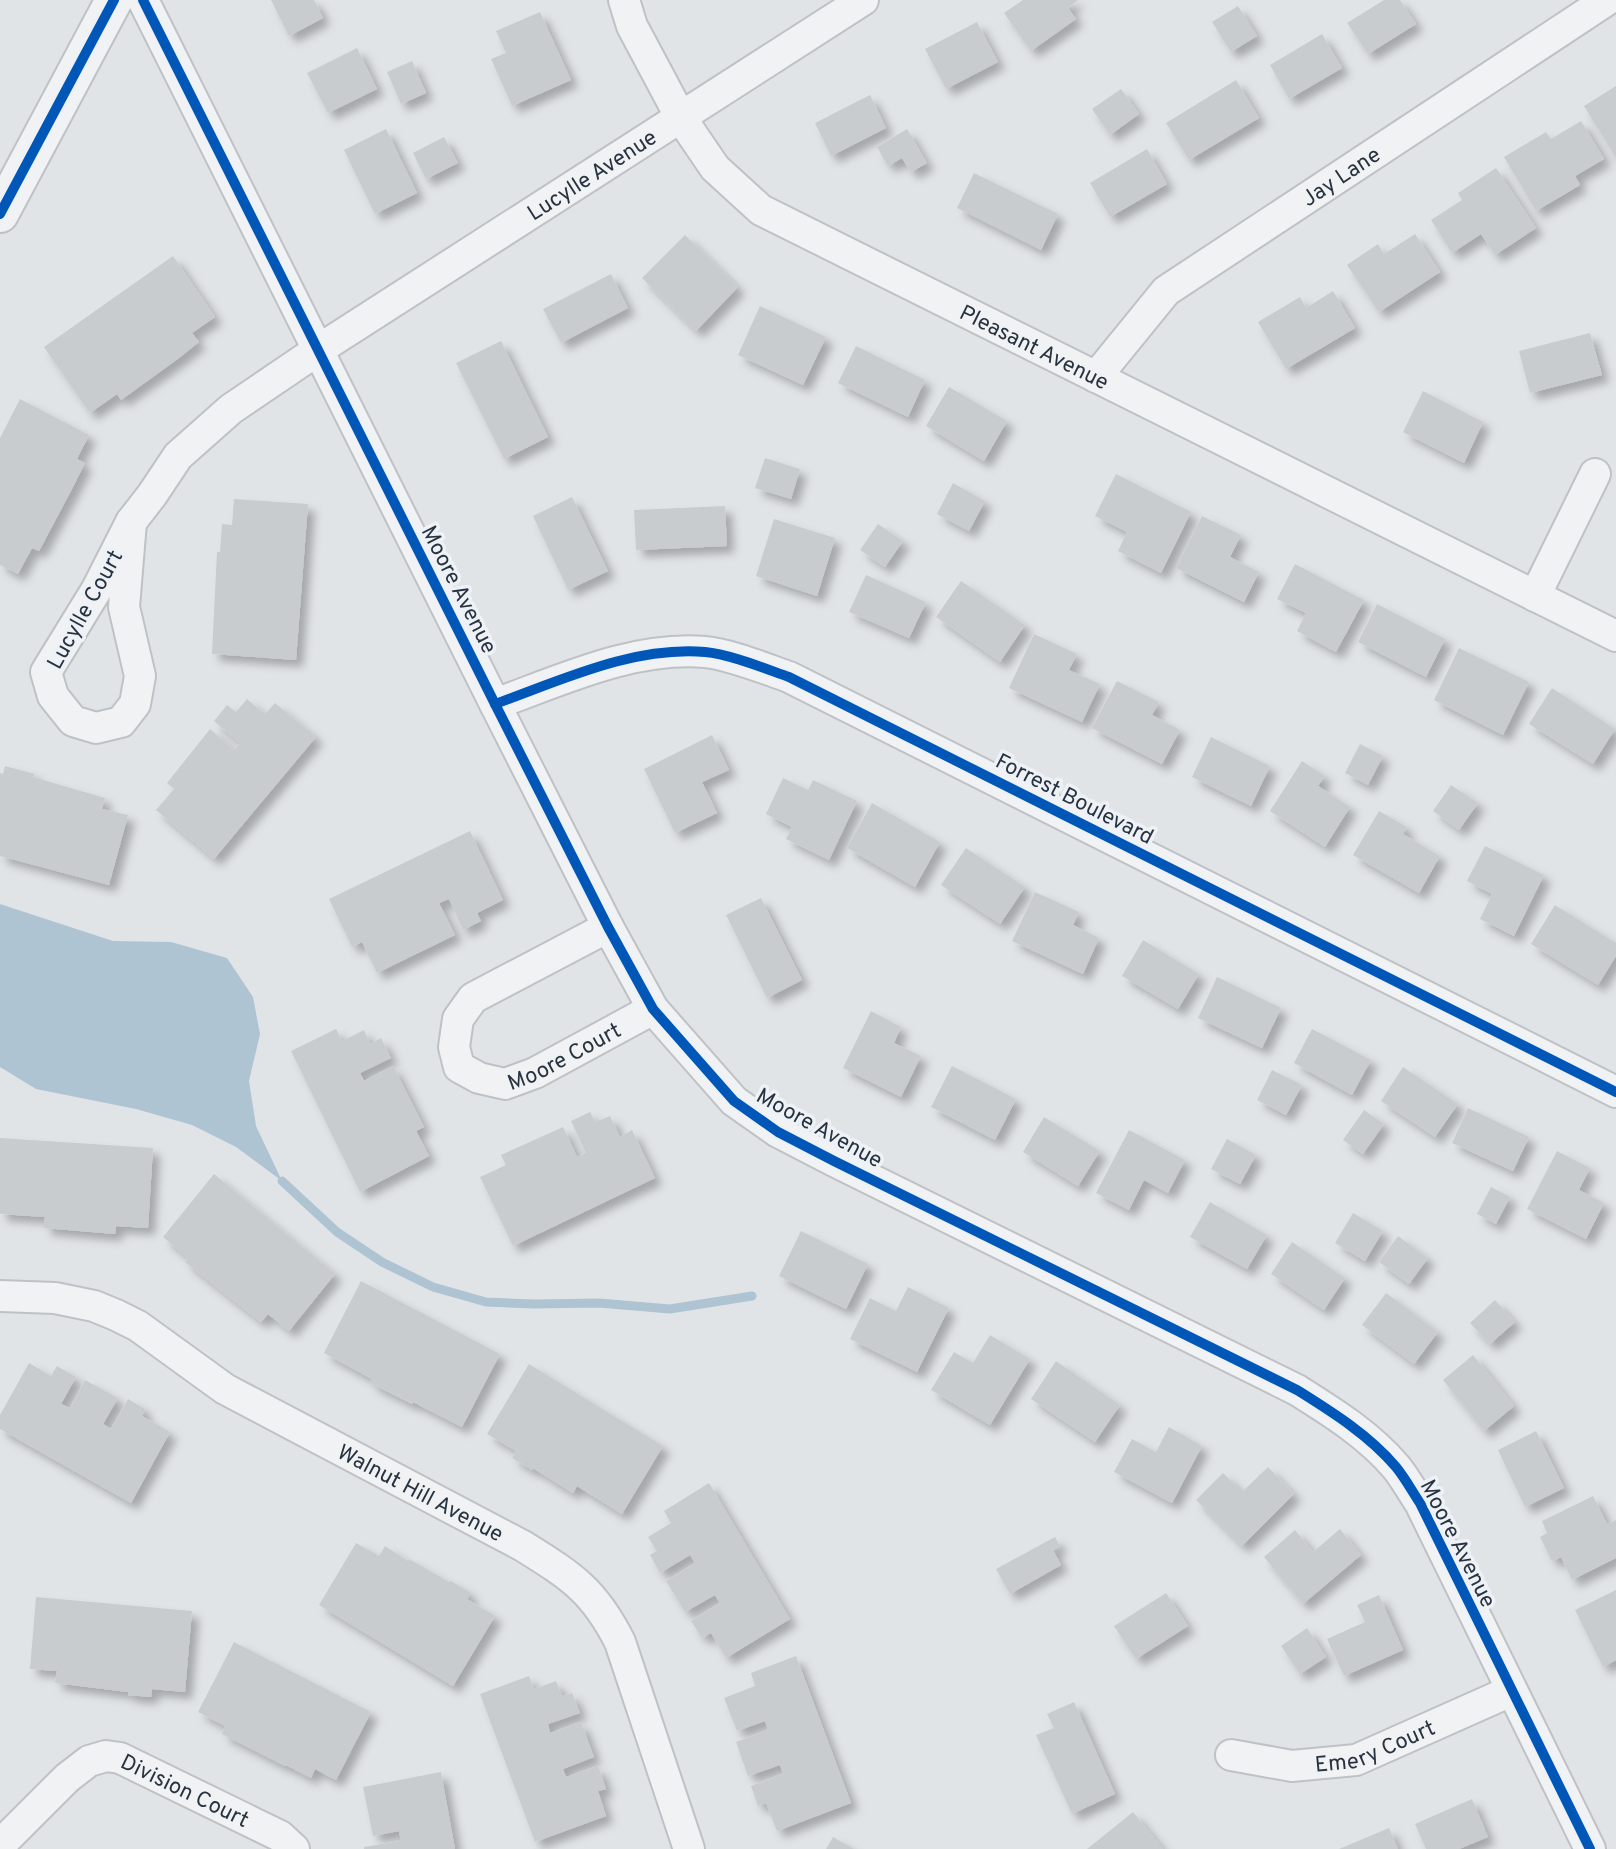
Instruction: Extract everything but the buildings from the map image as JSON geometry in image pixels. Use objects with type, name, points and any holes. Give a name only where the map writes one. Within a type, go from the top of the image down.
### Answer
[{"type":"street","points":[[0,214],[114,0]]},
{"type":"street","name":"Moore Avenue","points":[[143,0],[495,704],[653,1009],[734,1101],[778,1132],[1297,1390],[1371,1442],[1396,1467],[1420,1503],[1590,1849]]},
{"type":"street","name":"Pleasant Avenue","points":[[624,0],[632,26],[681,118],[715,168],[761,210],[1616,636]]},
{"type":"street","name":"Lucylle Avenue","points":[[318,350],[863,0]]},
{"type":"street","name":"Jay Lane","points":[[1096,377],[1166,291],[1607,0]]},
{"type":"street","name":"Lucylle Court","points":[[131,522],[124,607],[140,676],[138,690],[135,704],[121,722],[96,728],[73,721],[53,696],[46,672],[97,589],[131,522],[178,456],[231,409],[318,350]]},
{"type":"street","points":[[1535,596],[1595,474]]},
{"type":"street","name":"Forrest Boulevard","points":[[495,704],[644,654],[707,652],[752,664],[789,677],[1616,1092]]},
{"type":"street","name":"Moore Court","points":[[608,927],[473,998],[458,1019],[454,1047],[459,1067],[479,1078],[505,1084],[535,1073],[653,1009]]},
{"type":"street","name":"Walnut Hill Avenue","points":[[0,1296],[55,1298],[94,1306],[127,1320],[225,1389],[523,1546],[559,1569],[594,1599],[620,1642],[689,1849]]},
{"type":"street","name":"Emery Court","points":[[1231,1755],[1292,1766],[1356,1760],[1511,1691]]},
{"type":"street","name":"Division Court","points":[[6,1841],[67,1778],[89,1761],[106,1756],[120,1758],[280,1836],[294,1849]]},
{"type":"water","points":[[0,904],[113,941],[171,942],[227,958],[253,997],[260,1034],[249,1081],[256,1126],[282,1181],[236,1147],[192,1125],[136,1109],[36,1089],[0,1067]]},
{"type":"waterway","points":[[282,1181],[337,1232],[382,1262],[433,1287],[486,1302],[599,1303],[670,1309],[752,1296]]},
{"type":"cycle path","points":[[0,214],[114,0]]},
{"type":"cycle path","points":[[143,0],[495,704],[653,1009],[734,1101],[778,1132],[1297,1390],[1362,1434],[1396,1467],[1420,1503],[1590,1849]]},
{"type":"cycle path","points":[[495,704],[572,675],[651,654],[705,652],[759,666],[789,677],[1616,1092]]}]
